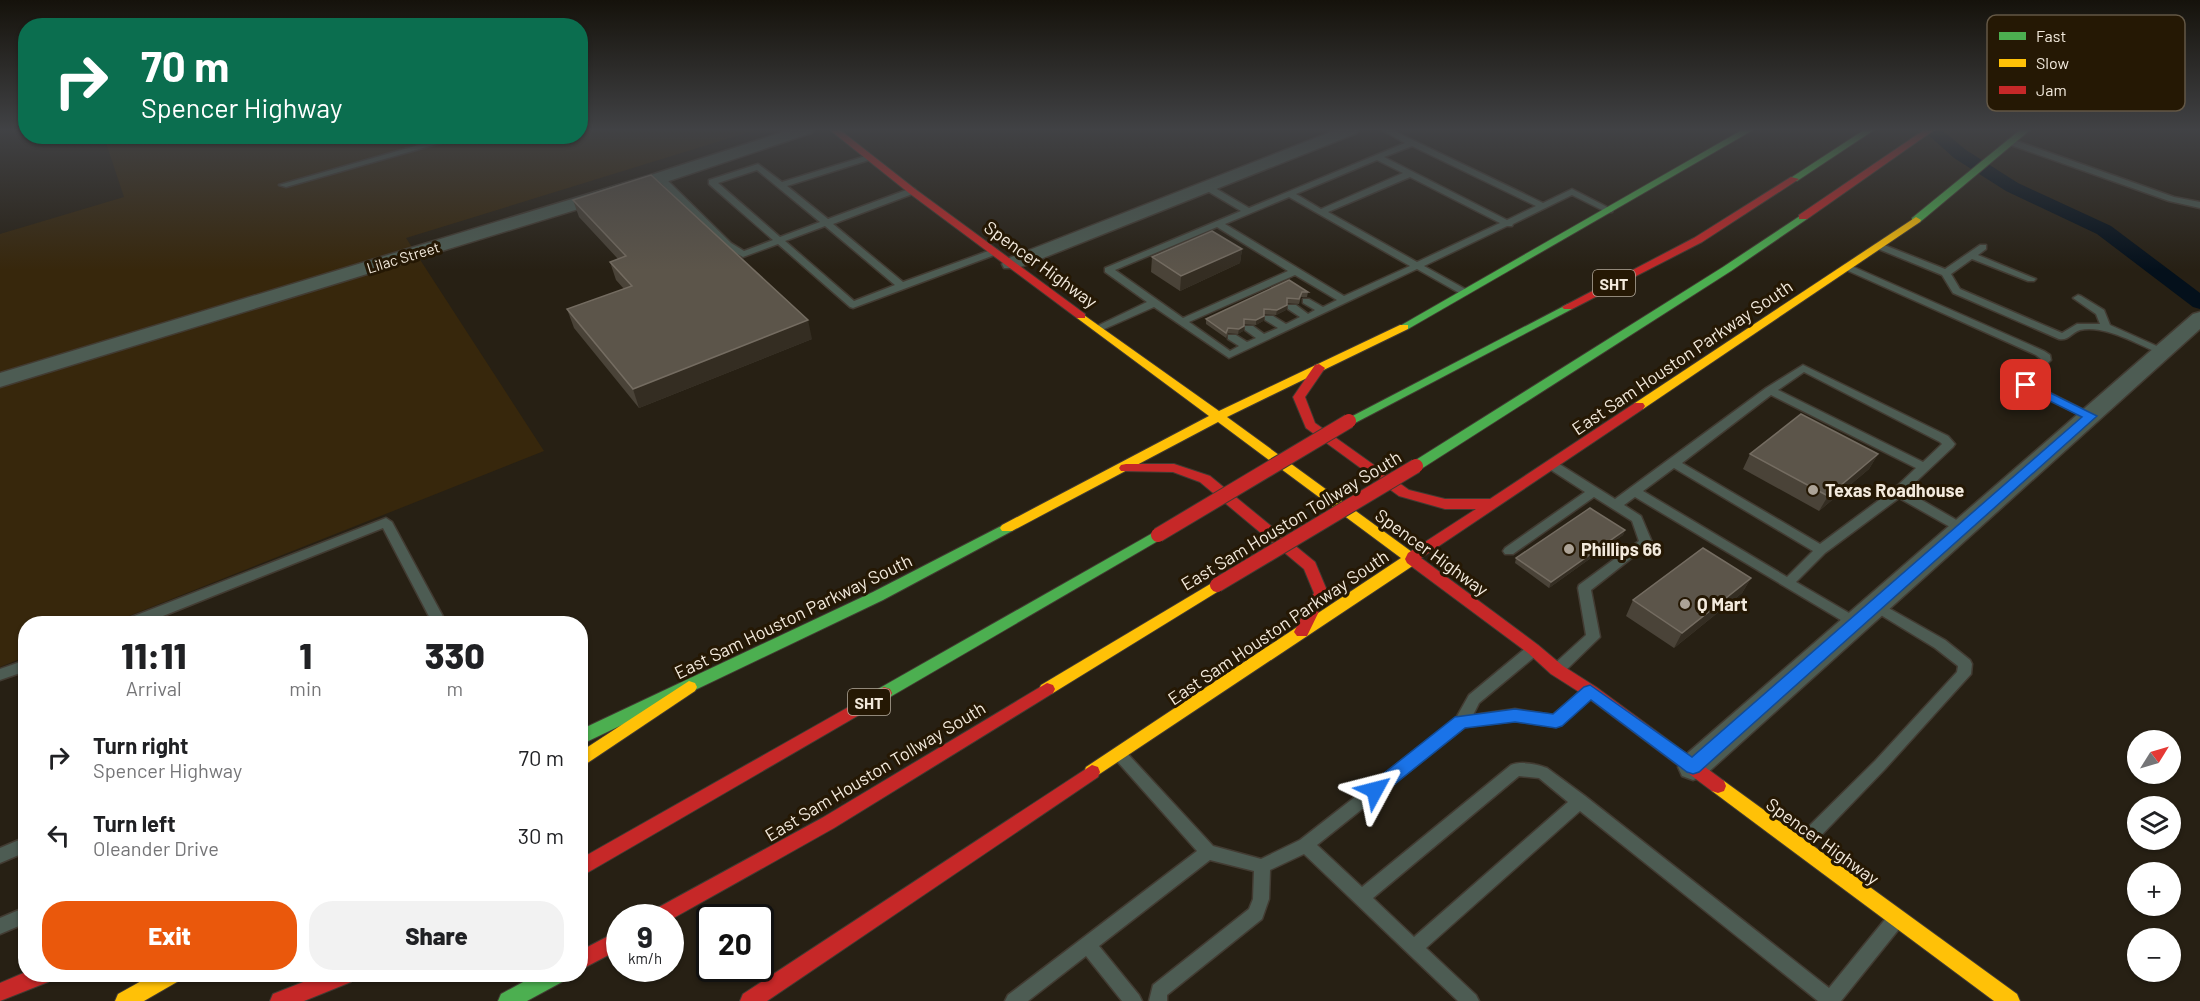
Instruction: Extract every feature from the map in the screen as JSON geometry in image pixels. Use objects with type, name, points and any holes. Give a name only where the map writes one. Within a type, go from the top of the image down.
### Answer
[{"type":"main road","name":"Spencer Highway","points":[[894,177],[1412,559],[1557,670],[1590,691],[2010,1001]]},
{"type":"main road","name":"East Sam Houston Parkway South","points":[[588,734],[878,596],[1218,417],[1392,334],[1667,177]]},
{"type":"main road","name":"SHT","points":[[588,864],[1158,535],[1349,421],[1698,240],[1797,177]]},
{"type":"main road","name":"East Sam Houston Tollway South","points":[[682,904],[828,823],[1416,466],[1727,269],[1861,177]]},
{"type":"main road","name":"East Sam Houston Parkway South","points":[[750,1001],[1879,246],[1910,225],[1967,177]]},
{"type":"main road","points":[[1319,368],[1299,397],[1310,425],[1404,493],[1445,504],[1493,504]]},
{"type":"main road","points":[[1120,468],[1174,468],[1205,479],[1310,566],[1321,593],[1302,632]]},
{"type":"main road","points":[[588,756],[689,687]]},
{"type":"main road","points":[[588,957],[606,947]]},
{"type":"main road","points":[[0,993],[25,982]]},
{"type":"main road","points":[[124,1001],[158,982]]},
{"type":"main road","points":[[280,1001],[327,982]]},
{"type":"main road","points":[[508,1001],[542,982]]},
{"type":"street","name":"Lilac Street","points":[[0,380],[664,177]]},
{"type":"street","points":[[1011,264],[1233,177]]},
{"type":"street","points":[[1693,767],[2200,318]]},
{"type":"lane","points":[[283,185],[313,177]]},
{"type":"lane","points":[[728,177],[712,182],[853,305],[994,252]]},
{"type":"lane","points":[[771,177],[902,286]]},
{"type":"lane","points":[[782,185],[808,177]]},
{"type":"lane","points":[[1331,177],[1108,270],[1229,356],[1572,192],[1609,210]]},
{"type":"lane","points":[[1322,212],[1403,177]]},
{"type":"lane","points":[[1414,177],[1509,224]]},
{"type":"lane","points":[[1483,177],[1543,206]]},
{"type":"lane","points":[[2109,177],[2172,199],[2200,205]]},
{"type":"lane","points":[[660,178],[728,245],[743,254],[912,191]]},
{"type":"lane","points":[[1207,187],[1248,211]]},
{"type":"lane","points":[[1289,194],[1464,292]]},
{"type":"lane","points":[[1218,224],[1345,301]]},
{"type":"lane","points":[[1879,246],[1946,273],[1956,291],[2063,337],[2077,327],[2106,327],[2173,344]]},
{"type":"lane","points":[[1946,273],[1983,247]]},
{"type":"lane","points":[[1971,255],[2031,279]]},
{"type":"lane","points":[[1847,267],[2040,352],[2046,360],[2023,380],[2026,385],[2090,416]]},
{"type":"lane","points":[[1182,322],[1295,271]]},
{"type":"lane","points":[[1274,280],[1284,287]]},
{"type":"lane","points":[[1259,287],[1270,294]]},
{"type":"lane","points":[[1237,297],[1248,304]]},
{"type":"lane","points":[[2078,298],[2100,312],[2106,327]]},
{"type":"lane","points":[[1306,301],[1323,311]]},
{"type":"lane","points":[[1098,328],[1154,303]]},
{"type":"lane","points":[[1216,306],[1227,314]]},
{"type":"lane","points":[[1292,308],[1308,318]]},
{"type":"lane","points":[[1200,314],[1211,322]]},
{"type":"lane","points":[[1269,318],[1286,329]]},
{"type":"lane","points":[[1249,328],[1264,339]]},
{"type":"lane","points":[[1233,337],[1247,347]]},
{"type":"lane","points":[[1615,505],[1675,464],[1770,390],[1803,368],[1944,439],[1948,444],[1898,492],[1821,550],[1788,583]]},
{"type":"lane","points":[[1770,390],[1923,467]]},
{"type":"lane","points":[[1675,464],[1821,550]]},
{"type":"lane","points":[[1552,465],[1637,519],[1646,542],[1584,588],[1593,637],[1557,670]]},
{"type":"lane","points":[[1509,551],[1593,492]]},
{"type":"lane","points":[[1635,492],[1856,624]]},
{"type":"lane","points":[[1898,492],[1963,529]]},
{"type":"lane","points":[[149,616],[386,522],[436,616]]},
{"type":"lane","points":[[1800,846],[1880,765],[1964,674],[1965,664],[1940,644],[1876,606]]},
{"type":"lane","points":[[1120,754],[1208,852],[1262,866],[1306,844],[1461,722],[1474,699],[1533,650]]},
{"type":"lane","points":[[0,675],[18,668]]},
{"type":"lane","points":[[1461,722],[1515,715],[1556,721],[1590,691]]},
{"type":"lane","points":[[1362,897],[1516,769],[1542,772],[1830,1000],[1897,917]]},
{"type":"lane","points":[[1414,948],[1580,801]]},
{"type":"lane","points":[[1306,844],[1470,1001]]},
{"type":"lane","points":[[0,856],[18,848]]},
{"type":"lane","points":[[1015,1001],[1208,852]]},
{"type":"lane","points":[[1158,1001],[1159,991],[1256,914],[1261,899],[1262,866]]},
{"type":"lane","points":[[0,926],[18,918]]},
{"type":"lane","points":[[1087,945],[1133,1001]]},
{"type":"shaded area","points":[[117,177],[605,177],[406,238],[544,451],[129,616],[18,616],[18,660],[0,667],[0,234],[124,197]]},
{"type":"building","points":[[646,177],[653,177],[808,320],[633,389],[567,309],[632,286],[610,262],[626,256],[573,200]]},
{"type":"building","points":[[1212,231],[1242,249],[1181,276],[1152,257]]},
{"type":"building","points":[[1289,280],[1308,292],[1302,292],[1299,299],[1287,298],[1287,305],[1277,310],[1264,309],[1264,316],[1256,320],[1244,319],[1244,326],[1239,329],[1228,328],[1226,333],[1206,319]]},
{"type":"building","name":"Texas Roadhouse","points":[[1801,414],[1878,454],[1828,496],[1750,454]]},
{"type":"building","name":"Phillips 66","points":[[1590,508],[1625,530],[1551,582],[1516,558]]},
{"type":"building","name":"Q Mart","points":[[1703,548],[1751,578],[1682,633],[1633,600]]},
{"type":"waterway","points":[[1996,177],[2012,187],[2104,230],[2200,303]]},
{"type":"traffic: fast","points":[[1404,327],[1667,177]]},
{"type":"traffic: fast","points":[[1794,179],[1798,177]]},
{"type":"traffic: fast","points":[[1916,220],[1969,177]]},
{"type":"traffic: fast","points":[[1416,466],[1727,269],[1803,217]]},
{"type":"traffic: fast","points":[[1349,421],[1568,307]]},
{"type":"traffic: fast","points":[[588,734],[878,596],[1007,528]]},
{"type":"traffic: fast","points":[[884,693],[1158,535]]},
{"type":"traffic: fast","points":[[508,1001],[542,982]]},
{"type":"traffic: slow","points":[[1639,406],[1916,220]]},
{"type":"traffic: slow","points":[[1081,316],[1412,559]]},
{"type":"traffic: slow","points":[[1007,528],[1218,417],[1404,327]]},
{"type":"traffic: slow","points":[[1092,772],[1413,557]]},
{"type":"traffic: slow","points":[[1047,689],[1217,585]]},
{"type":"traffic: slow","points":[[588,756],[689,687]]},
{"type":"traffic: slow","points":[[1718,786],[2010,1001]]},
{"type":"traffic: slow","points":[[125,1001],[158,982]]},
{"type":"traffic: jam","points":[[894,177],[1081,316]]},
{"type":"traffic: jam","points":[[1803,217],[1862,177]]},
{"type":"traffic: jam","points":[[1568,307],[1698,240],[1794,179]]},
{"type":"traffic: jam","points":[[1319,368],[1299,397],[1310,425],[1404,493],[1445,504],[1493,504]]},
{"type":"traffic: jam","points":[[1413,557],[1639,406]]},
{"type":"traffic: jam","points":[[1158,535],[1349,421]]},
{"type":"traffic: jam","points":[[1217,585],[1416,466]]},
{"type":"traffic: jam","points":[[1126,468],[1174,468],[1205,479],[1310,566],[1321,593],[1302,632]]},
{"type":"traffic: jam","points":[[1412,559],[1533,649],[1557,670],[1590,691],[1718,786]]},
{"type":"traffic: jam","points":[[682,904],[828,823],[1047,689]]},
{"type":"traffic: jam","points":[[588,864],[884,693]]},
{"type":"traffic: jam","points":[[750,1001],[1092,772]]},
{"type":"traffic: jam","points":[[588,957],[606,947]]},
{"type":"traffic: jam","points":[[0,993],[25,982]]},
{"type":"traffic: jam","points":[[280,1001],[327,982]]},
{"type":"place","name":"Texas Roadhouse","points":[[1813,490]]},
{"type":"place","name":"Phillips 66","points":[[1569,549]]},
{"type":"place","name":"Q Mart","points":[[1685,604]]},
{"type":"route","points":[[1375,790],[1461,722],[1515,715],[1556,721],[1590,691],[1693,767],[2090,416],[2026,385]]}]
